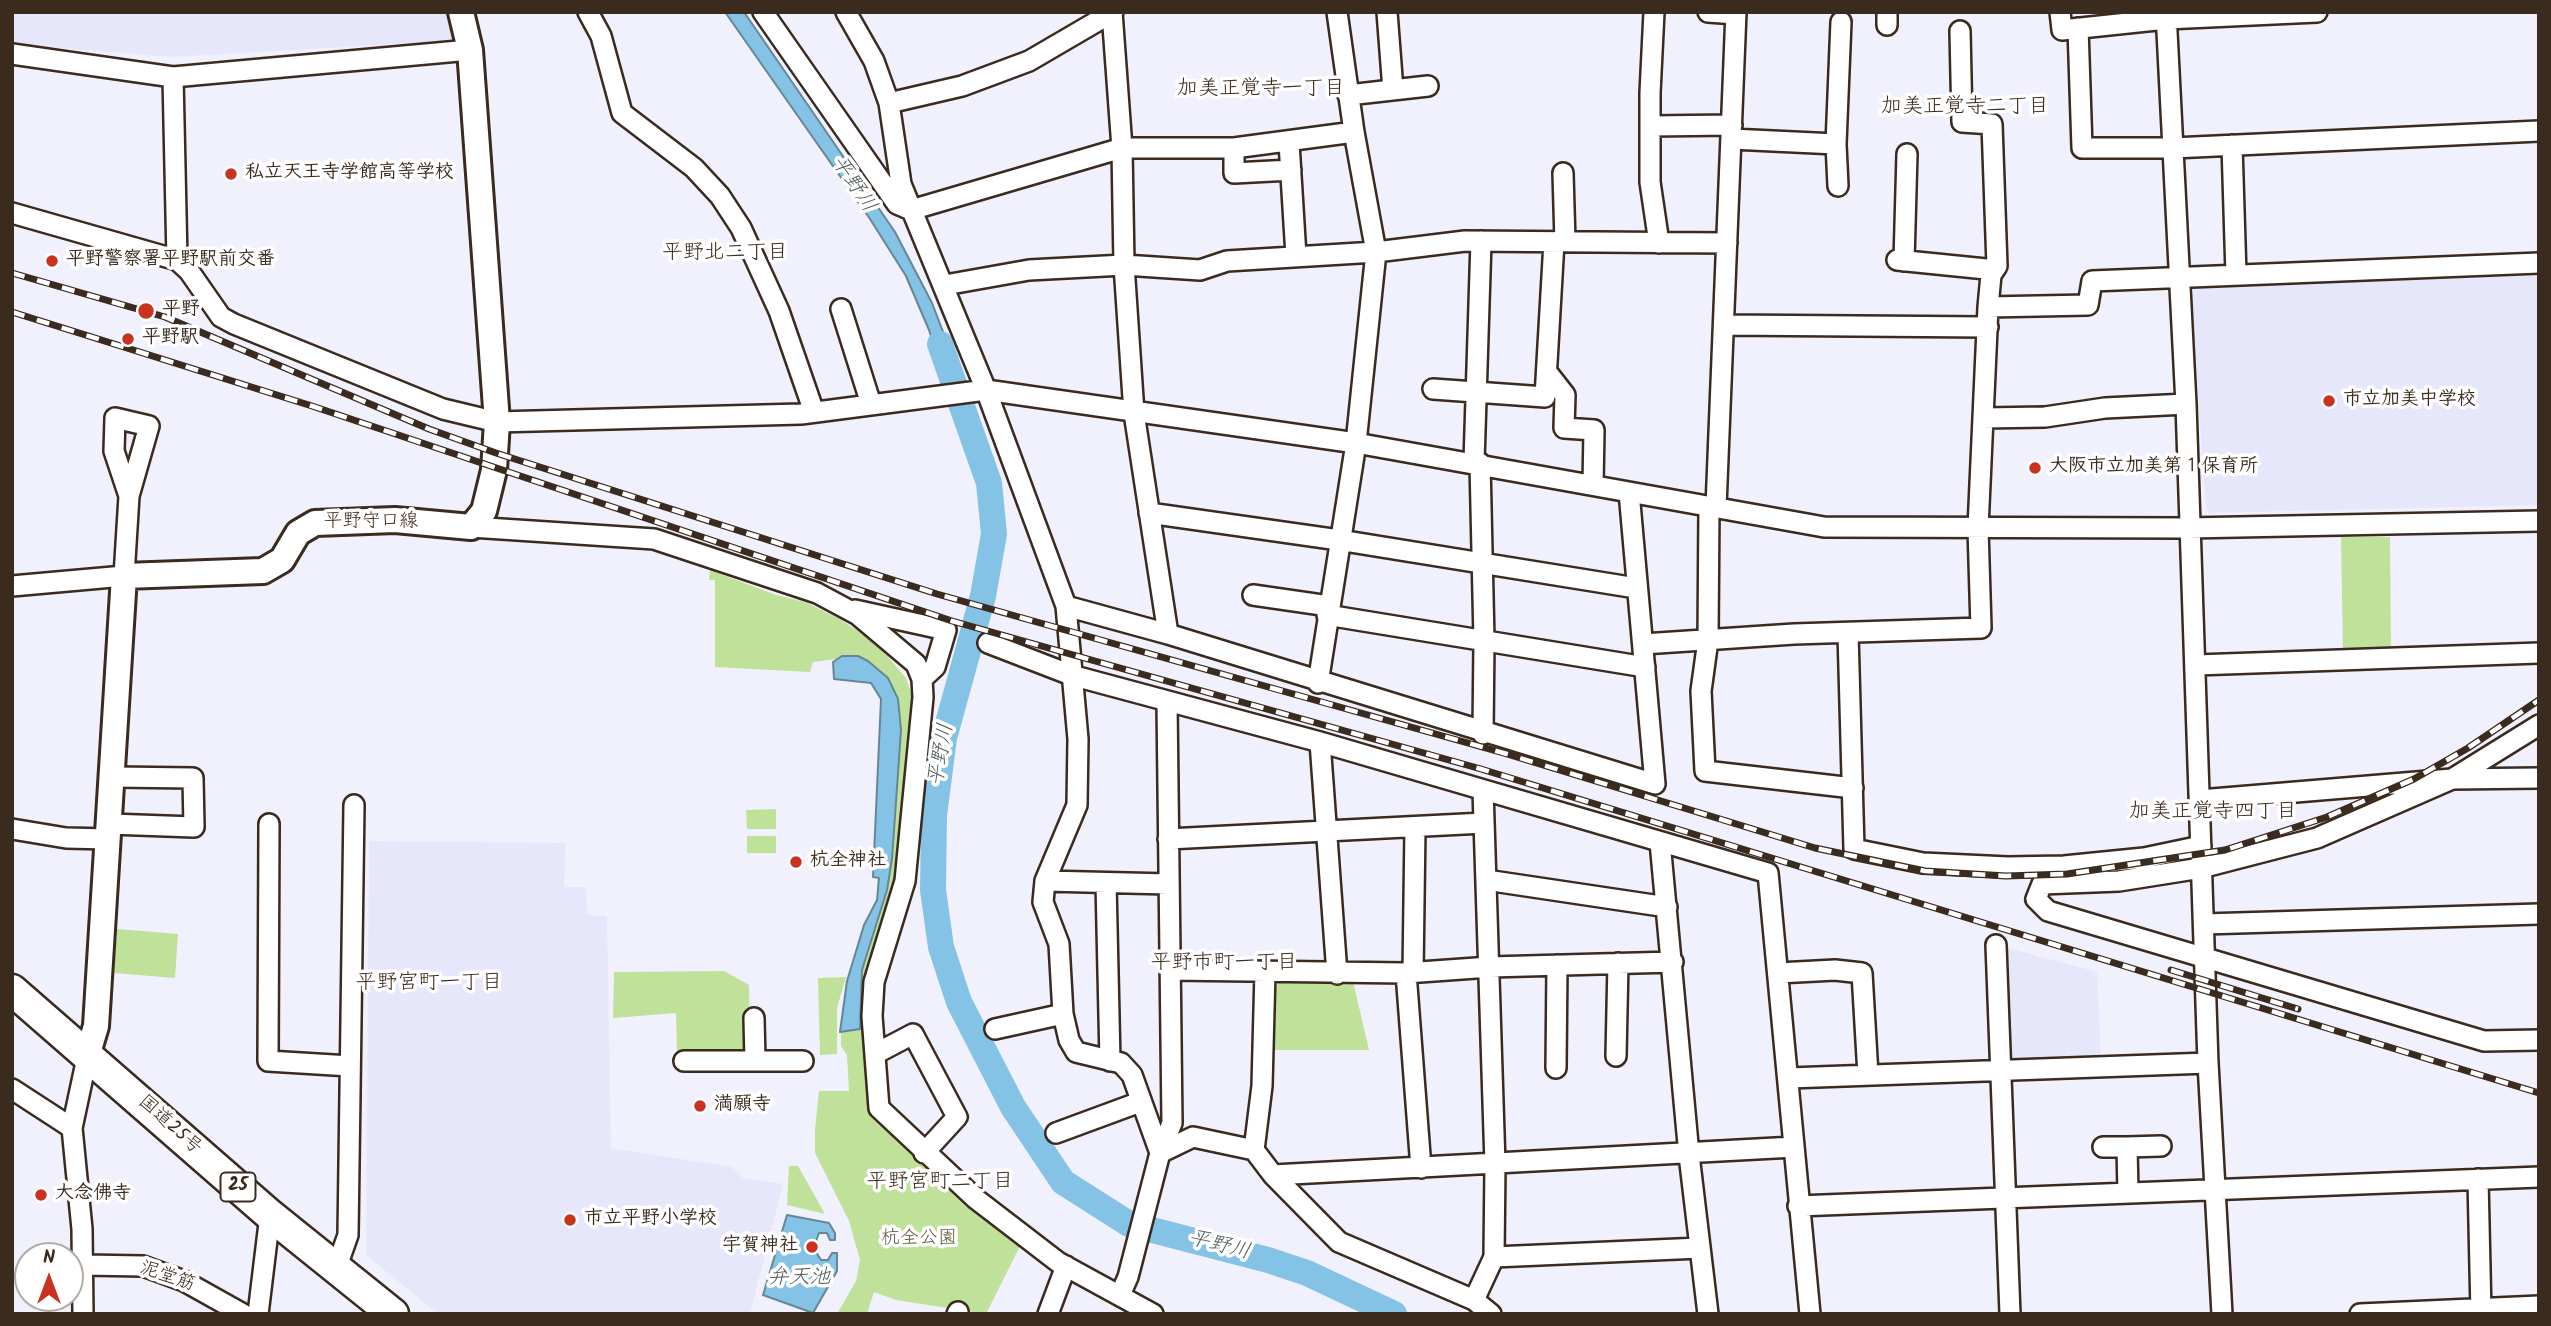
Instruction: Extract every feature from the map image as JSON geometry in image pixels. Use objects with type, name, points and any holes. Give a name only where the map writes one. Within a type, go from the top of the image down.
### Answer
[{"type":"highway","name":"国道25号","points":[[12,990],[88,1053],[270,1215],[393,1314]]},
{"type":"main road","points":[[461,12],[470,50],[497,422],[490,494],[484,512],[471,527]]},
{"type":"main road","name":"平野守口線","points":[[124,576],[263,571],[282,560],[298,533],[315,523],[395,520],[471,527]]},
{"type":"main road","points":[[88,1053],[96,1026],[114,777],[124,576]]},
{"type":"street","points":[[588,12],[601,36],[622,113],[694,168],[720,196],[741,228],[770,289],[800,365],[814,412]]},
{"type":"street","points":[[763,12],[897,204],[911,210],[1122,148],[1234,148],[1289,143],[1353,132]]},
{"type":"street","points":[[846,12],[874,61],[889,103],[901,184],[945,285],[982,391],[1066,606],[1078,739],[1077,805],[1045,881],[1043,902],[1059,944],[1063,1014],[1069,1040],[1076,1052],[1121,1063],[1132,1075],[1160,1153]]},
{"type":"street","points":[[889,103],[962,86],[1029,61],[1112,12],[1122,148],[1124,265],[1134,413],[1168,634]]},
{"type":"street","points":[[1318,683],[1356,443],[1376,252],[1353,132],[1337,12]]},
{"type":"street","points":[[1387,12],[1393,90]]},
{"type":"street","points":[[1654,12],[1650,182],[1659,243]]},
{"type":"street","points":[[1708,12],[1736,13],[1708,640],[1701,691],[1705,771],[1853,788]]},
{"type":"street","points":[[2060,12],[2062,30],[2166,16],[2317,12]]},
{"type":"street","points":[[2166,16],[2186,404],[2188,527],[2196,665],[2208,1063],[2222,1314]]},
{"type":"street","points":[[1838,186],[1836,144],[1841,22]]},
{"type":"street","points":[[2078,29],[2082,148],[2173,148],[2539,131]]},
{"type":"street","points":[[1643,644],[1981,628],[1978,528],[1991,275],[1997,266],[1992,124],[1962,122],[1960,31]]},
{"type":"street","points":[[12,54],[173,77],[470,50]]},
{"type":"street","points":[[173,77],[177,260]]},
{"type":"street","points":[[1348,94],[1428,86]]},
{"type":"street","points":[[1650,125],[1836,144]]},
{"type":"street","points":[[1289,143],[1296,256]]},
{"type":"street","points":[[2232,145],[2236,275]]},
{"type":"street","points":[[1234,148],[1234,173],[1291,170]]},
{"type":"street","points":[[1908,154],[1900,260],[1986,269],[1991,275]]},
{"type":"street","points":[[1433,389],[1545,397],[1563,173]]},
{"type":"street","points":[[12,213],[177,260],[189,271],[215,311],[234,324],[443,409],[497,422],[814,412],[982,391],[1356,443],[1824,527],[2188,527],[2539,521]]},
{"type":"street","points":[[945,285],[1029,270],[1124,265],[1200,270],[1227,261],[1376,252],[1481,241],[1727,243]]},
{"type":"street","points":[[1481,241],[1476,391],[1484,640],[1483,734]]},
{"type":"street","points":[[1989,307],[2088,305],[2092,281],[2539,263]]},
{"type":"street","points":[[841,309],[871,404]]},
{"type":"street","points":[[1724,325],[1988,327]]},
{"type":"street","points":[[1547,372],[1565,395],[1564,428],[1594,430],[1592,485]]},
{"type":"street","points":[[1983,418],[2045,417],[2105,408],[2186,404]]},
{"type":"street","points":[[1066,606],[1168,634],[1483,734],[1655,784],[1629,492]]},
{"type":"street","points":[[12,586],[124,576],[129,496]]},
{"type":"street","points":[[1149,513],[1339,540],[1636,588]]},
{"type":"street","points":[[471,527],[654,539],[817,593],[858,615],[916,664],[922,679],[919,754],[905,881],[874,982],[879,1108],[976,1199],[1066,1266],[1124,1303],[1153,1314]]},
{"type":"street","points":[[1253,595],[1484,640],[1645,667]]},
{"type":"street","points":[[842,607],[946,630],[935,667],[922,679]]},
{"type":"street","points":[[1848,633],[1854,849],[1923,863],[2008,867],[2064,866],[2144,858],[2201,846]]},
{"type":"street","points":[[988,643],[1071,675],[1320,742],[1768,873],[1810,1314]]},
{"type":"street","points":[[2196,665],[2539,653]]},
{"type":"street","points":[[1124,1303],[1146,1200],[1172,1123],[1167,703]]},
{"type":"street","points":[[2539,725],[2452,779],[2317,838],[2202,868],[2119,881],[2042,884],[2036,899],[2048,911],[2484,1041],[2539,1040]]},
{"type":"street","points":[[1320,742],[1324,833],[1337,974]]},
{"type":"street","points":[[12,829],[66,838],[109,832],[194,827],[193,778],[114,777]]},
{"type":"street","points":[[2200,800],[2452,779],[2539,778]]},
{"type":"street","points":[[1474,1300],[1494,1257],[1495,1164],[1483,790]]},
{"type":"street","points":[[336,1269],[348,1235],[354,805]]},
{"type":"street","points":[[1168,839],[1484,823]]},
{"type":"street","points":[[270,824],[268,1059],[270,1062],[350,1066]]},
{"type":"street","points":[[1415,828],[1409,973],[1420,1168]]},
{"type":"street","points":[[1660,842],[1689,1155],[1708,1314]]},
{"type":"street","points":[[1486,880],[1667,907]]},
{"type":"street","points":[[1045,881],[1169,884]]},
{"type":"street","points":[[1106,883],[1110,1061]]},
{"type":"street","points":[[2204,924],[2539,914]]},
{"type":"street","points":[[1996,946],[2010,1314]]},
{"type":"street","points":[[1170,970],[1409,973],[1490,967],[1673,962]]},
{"type":"street","points":[[1616,1056],[1618,963]]},
{"type":"street","points":[[1556,1068],[1557,965]]},
{"type":"street","points":[[1778,974],[1835,970],[1862,973],[1868,1075]]},
{"type":"street","points":[[1254,1150],[1262,1086],[1265,972]]},
{"type":"street","points":[[995,1029],[1063,1014]]},
{"type":"street","points":[[754,1017],[755,1061]]},
{"type":"street","points":[[875,1054],[913,1034],[957,1117],[924,1153]]},
{"type":"street","points":[[83,1314],[85,1265],[72,1128],[88,1053]]},
{"type":"street","points":[[684,1061],[803,1061]]},
{"type":"street","points":[[1789,1078],[2208,1063]]},
{"type":"street","points":[[12,1089],[72,1128]]},
{"type":"street","points":[[1056,1133],[1140,1102]]},
{"type":"street","points":[[1160,1153],[1193,1137],[1254,1150],[1273,1175],[1339,1242],[1474,1300],[1491,1314]]},
{"type":"street","points":[[2104,1147],[2161,1146]]},
{"type":"street","points":[[1273,1175],[1689,1155],[1794,1147]]},
{"type":"street","points":[[2127,1147],[2128,1193]]},
{"type":"street","points":[[1798,1206],[2539,1177]]},
{"type":"street","points":[[2478,1179],[2481,1311]]},
{"type":"street","points":[[258,1314],[270,1215]]},
{"type":"street","points":[[1494,1257],[1700,1248]]},
{"type":"street","name":"泥堂筋","points":[[85,1265],[143,1266],[184,1281],[243,1314]]},
{"type":"street","points":[[1048,1314],[1066,1266]]},
{"type":"street","points":[[2360,1314],[2481,1311],[2539,1306]]},
{"type":"shaded area","points":[[12,12],[447,12],[453,41],[171,57],[12,44]]},
{"type":"shaded area","name":"市立加美中学校","points":[[2539,272],[2539,505],[2210,513],[2206,508],[2191,296],[2197,283]]},
{"type":"shaded area","points":[[369,841],[566,843],[564,887],[586,887],[587,915],[607,916],[611,1148],[732,1167],[743,1178],[783,1184],[750,1314],[438,1314],[366,1255]]},
{"type":"shaded area","points":[[2001,946],[2097,972],[2101,1059],[2005,1063]]},
{"type":"green space","points":[[2341,537],[2390,537],[2391,653],[2343,654]]},
{"type":"green space","name":"杭全公園","points":[[710,570],[776,595],[805,602],[838,618],[874,641],[906,678],[913,698],[903,829],[891,896],[874,955],[883,1124],[910,1151],[1022,1242],[986,1314],[896,1300],[874,1292],[867,1314],[837,1314],[856,1281],[860,1260],[849,1221],[815,1153],[815,1129],[819,1091],[849,1091],[847,1055],[841,1046],[841,1022],[846,989],[877,906],[882,698],[872,683],[837,659],[813,662],[810,672],[715,667],[715,580],[709,580]]},
{"type":"green space","points":[[776,809],[776,829],[747,829],[746,810]]},
{"type":"green space","points":[[747,836],[776,836],[776,853],[747,853]]},
{"type":"green space","points":[[117,929],[178,934],[175,978],[114,973]]},
{"type":"green space","points":[[724,971],[749,985],[750,1058],[677,1056],[676,1013],[613,1018],[614,972]]},
{"type":"green space","points":[[846,977],[837,1008],[837,1054],[820,1055],[818,978]]},
{"type":"green space","points":[[1352,977],[1369,1050],[1272,1050],[1274,988],[1280,982],[1316,982],[1317,978]]},
{"type":"green space","points":[[789,1166],[798,1166],[825,1214],[787,1205]]},
{"type":"water","points":[[725,12],[744,12],[895,232],[932,303],[960,376],[945,379],[929,330],[906,276],[870,219]]},
{"type":"water","points":[[842,656],[858,656],[888,678],[898,699],[901,730],[892,859],[887,890],[862,970],[860,1029],[840,1032],[847,981],[864,925],[877,900],[879,878],[873,877],[881,699],[871,683],[834,679],[833,662]]},
{"type":"water","name":"弁天池","points":[[787,1215],[829,1223],[835,1233],[835,1240],[830,1240],[827,1233],[819,1233],[816,1241],[809,1242],[809,1252],[816,1252],[821,1260],[828,1260],[832,1253],[837,1253],[837,1271],[813,1313],[763,1295]]},
{"type":"waterway","name":"平野川","points":[[940,344],[989,483],[994,534],[983,596],[944,738],[934,815],[933,890],[941,947],[959,1002],[1013,1107],[1063,1182],[1129,1224],[1268,1260],[1307,1273],[1394,1314]]},
{"type":"railway","points":[[12,273],[165,317],[429,429],[496,453],[937,594],[1507,754],[1815,848],[1925,871],[2006,876],[2067,874],[2225,850],[2327,817],[2414,779],[2468,748],[2539,700]]},
{"type":"railway","points":[[12,312],[312,406],[952,621],[1481,769],[2539,1093]]},
{"type":"railway","points":[[2171,970],[2298,1009]]},
{"type":"place","name":"私立天王寺学館高等学校","points":[[231,174]]},
{"type":"place","name":"平野警察署平野駅前交番","points":[[52,261]]},
{"type":"place","name":"平野","points":[[146,311]]},
{"type":"place","name":"平野駅","points":[[128,339]]},
{"type":"place","name":"市立加美中学校","points":[[2329,401]]},
{"type":"place","name":"大阪市立加美第１保育所","points":[[2035,468]]},
{"type":"place","name":"杭全神社","points":[[796,862]]},
{"type":"place","name":"満願寺","points":[[700,1106]]},
{"type":"place","name":"大念佛寺","points":[[41,1195]]},
{"type":"place","name":"市立平野小学校","points":[[570,1220]]},
{"type":"place","name":"宇賀神社","points":[[812,1247]]},
{"type":"district","name":"加美正覚寺一丁目","points":[[1261,90]]},
{"type":"district","name":"加美正覚寺二丁目","points":[[1965,108]]},
{"type":"district","name":"平野北二丁目","points":[[725,254]]},
{"type":"district","name":"加美正覚寺四丁目","points":[[2213,813]]},
{"type":"district","name":"平野市町一丁目","points":[[1224,964]]},
{"type":"district","name":"平野宮町一丁目","points":[[429,984]]},
{"type":"district","name":"平野宮町二丁目","points":[[940,1183]]}]
